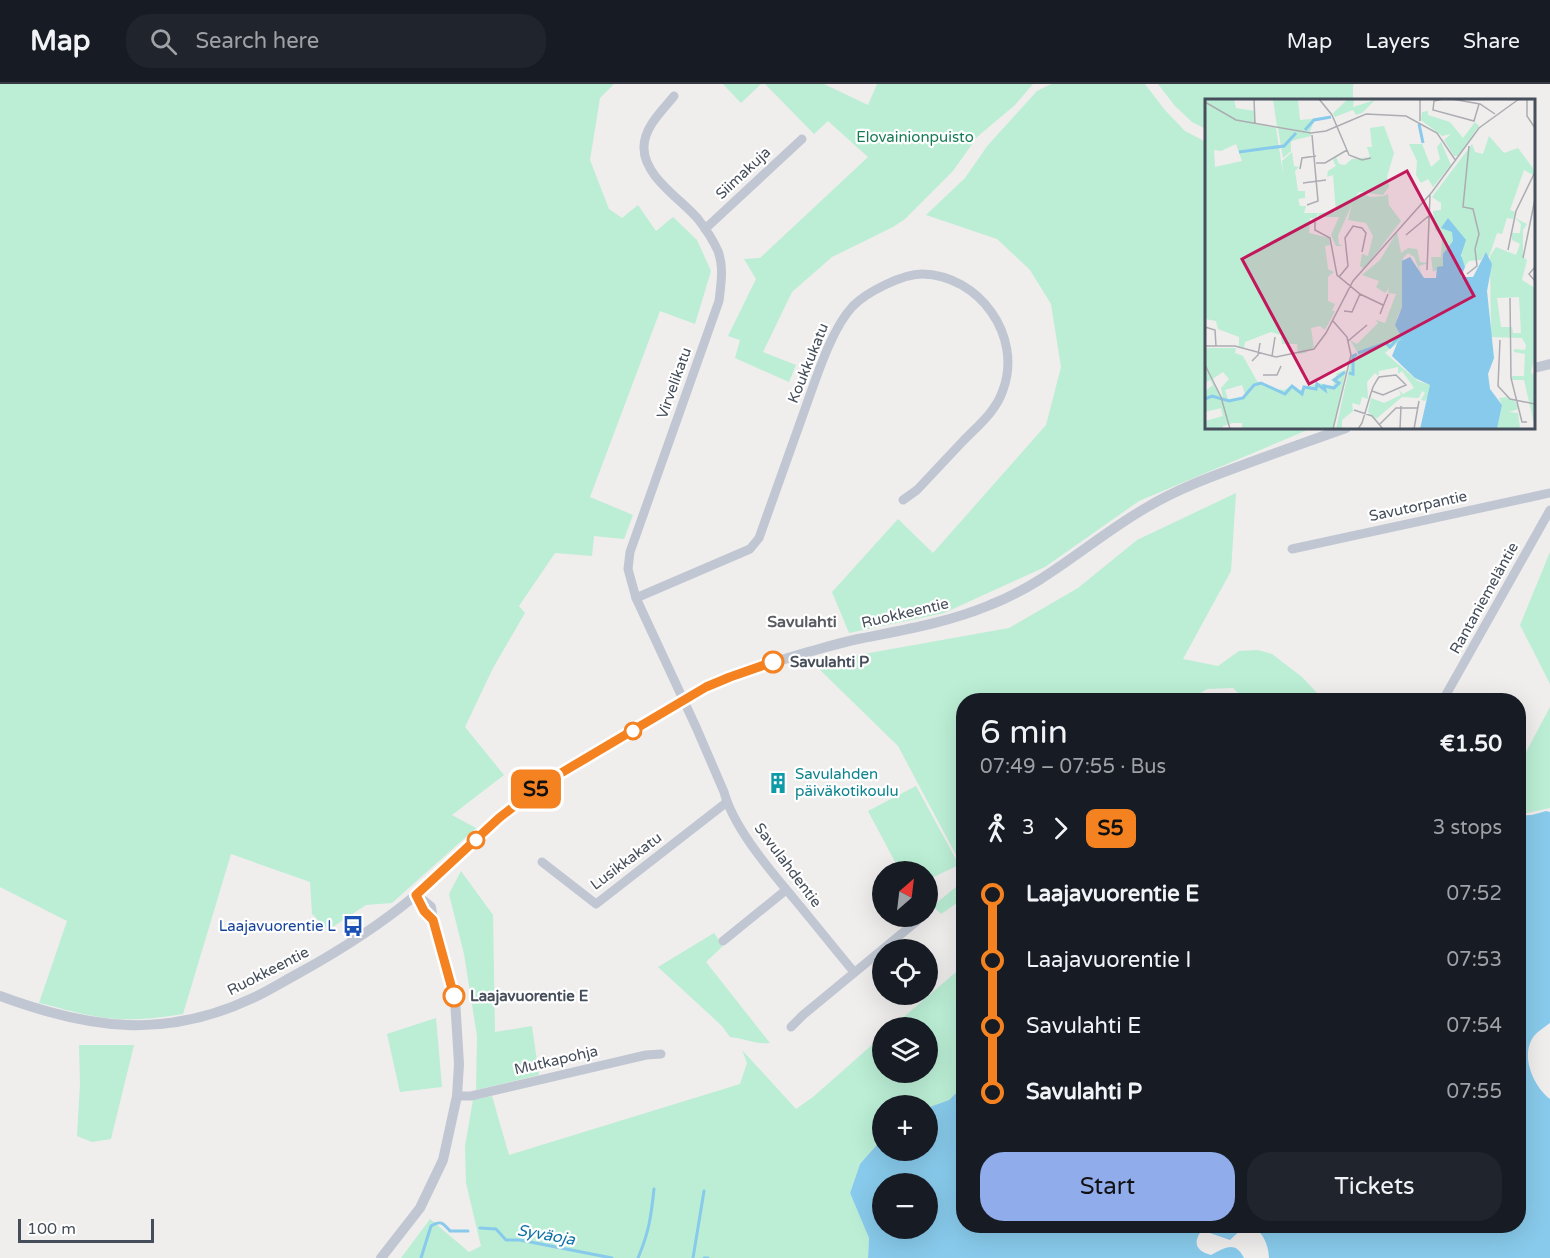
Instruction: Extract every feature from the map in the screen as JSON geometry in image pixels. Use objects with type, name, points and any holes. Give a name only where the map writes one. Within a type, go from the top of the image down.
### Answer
[{"type":"street","name":"Virvelikatu","points":[[674,96],[649,127],[644,145],[646,162],[656,177],[699,220],[718,252],[722,272],[719,301],[630,552],[628,569],[636,598],[684,701]]},
{"type":"street","name":"Siimakuja","points":[[705,230],[802,139]]},
{"type":"street","name":"Koukkukatu","points":[[636,598],[750,549],[759,538],[814,383],[836,329],[853,306],[876,290],[909,275],[921,274],[950,279],[973,292],[999,322],[1007,348],[1008,365],[1003,391],[991,412],[917,490],[903,500]]},
{"type":"street","points":[[1535,368],[1550,364]]},
{"type":"street","name":"Ruokkeentie","points":[[0,996],[82,1021],[143,1026],[171,1024],[197,1018],[254,998],[324,959],[416,895],[499,818],[531,793],[706,687],[765,664],[856,639],[937,623],[991,605],[1025,589],[1146,507],[1213,476],[1343,429]]},
{"type":"street","name":"Savutorpantie","points":[[1292,549],[1550,493]]},
{"type":"street","name":"Rantaniemeläntie","points":[[1447,693],[1550,510]]},
{"type":"street","name":"Savulahdentie","points":[[684,701],[727,802],[748,841],[854,972]]},
{"type":"street","name":"Lusikkakatu","points":[[542,862],[596,904],[727,802]]},
{"type":"street","points":[[723,941],[786,890]]},
{"type":"street","points":[[381,1258],[420,1208],[443,1160],[458,1096],[459,1064],[455,999],[431,907],[416,895]]},
{"type":"street","points":[[791,1027],[910,927]]},
{"type":"street","name":"Mutkapohja","points":[[458,1096],[471,1096],[646,1055],[661,1054]]},
{"type":"green space","points":[[0,84],[614,84],[600,98],[590,160],[609,209],[622,218],[638,205],[656,231],[673,217],[697,240],[711,271],[695,324],[660,311],[590,497],[633,515],[624,539],[594,536],[592,556],[555,553],[519,606],[525,613],[493,668],[465,727],[504,775],[452,815],[476,828],[392,903],[366,905],[328,930],[312,914],[310,882],[231,854],[183,1014],[116,1019],[87,1015],[39,1003],[67,921],[0,887]]},
{"type":"green space","points":[[723,84],[761,84],[741,103]]},
{"type":"green space","name":"Elovainionpuisto","points":[[765,84],[824,84],[868,105],[877,84],[1033,84],[1015,105],[977,137],[953,171],[905,219],[832,257],[792,292],[763,352],[796,365],[789,382],[735,358],[740,340],[728,336],[756,279],[744,259],[760,258],[868,157],[828,121],[814,134]]},
{"type":"green space","points":[[1051,84],[1145,84],[1185,131],[1205,141],[1205,429],[1310,429],[1139,501],[1045,567],[944,613],[849,633],[832,592],[898,519],[933,553],[1046,425],[1061,367],[1051,304],[1030,270],[997,239],[926,215],[965,178],[988,145],[1037,91]]},
{"type":"green space","points":[[1158,84],[1354,84],[1353,99],[1205,99],[1205,128],[1192,122],[1175,106]]},
{"type":"green space","points":[[1236,493],[1231,571],[1183,659],[1218,666],[1239,651],[1258,650],[1272,654],[1302,677],[1317,693],[1238,693],[1233,688],[1207,689],[1200,693],[956,693],[956,855],[898,746],[817,667],[858,655],[1009,628],[1078,588],[1137,540]]},
{"type":"green space","points":[[1550,552],[1550,684],[1520,625]]},
{"type":"green space","points":[[1550,707],[1550,808],[1526,813],[1526,752]]},
{"type":"green space","points":[[916,786],[956,859],[956,866],[938,875],[938,861],[895,861],[868,811]]},
{"type":"green space","points":[[1550,812],[1526,856],[1526,815]]},
{"type":"green space","points":[[461,871],[493,915],[495,1032],[532,1026],[539,1075],[476,1090],[477,1036],[464,954],[449,894]]},
{"type":"green space","points":[[956,887],[956,904],[941,914],[938,911],[938,902]]},
{"type":"green space","points":[[714,933],[723,946],[706,962],[770,1043],[730,1037],[722,1026],[658,967]]},
{"type":"green space","points":[[956,972],[956,1093],[949,1100],[938,1104],[938,1095],[872,1095],[872,1150],[860,1164],[850,1193],[869,1238],[868,1258],[401,1258],[430,1219],[469,1252],[481,1246],[466,1183],[465,1146],[473,1100],[492,1096],[509,1155],[740,1084],[747,1063],[742,1050],[796,1109],[872,1045],[872,1083],[938,1083],[938,1017],[904,1017],[918,1005],[938,1005],[938,987]]},
{"type":"green space","points":[[436,1018],[442,1087],[400,1092],[387,1034]]},
{"type":"green space","points":[[79,1045],[134,1045],[111,1139],[92,1142],[77,1136],[80,1084]]},
{"type":"water","points":[[1546,811],[1550,812],[1550,1023],[1533,1037],[1528,1055],[1534,1080],[1550,1099],[1550,1258],[1269,1258],[1268,1248],[1261,1233],[1526,1233],[1526,815]]},
{"type":"water","points":[[956,1093],[956,1233],[1200,1233],[1197,1241],[1198,1247],[1207,1254],[1211,1255],[1233,1247],[1241,1252],[1244,1258],[868,1258],[869,1238],[850,1193],[860,1164],[872,1150],[872,1161],[938,1161],[938,1104],[949,1100]]},
{"type":"water","points":[[1210,1233],[1239,1233],[1230,1240]]},
{"type":"waterway","points":[[638,1258],[649,1224],[654,1189]]},
{"type":"waterway","points":[[693,1258],[704,1191]]},
{"type":"waterway","name":"Syväoja","points":[[421,1258],[431,1226],[440,1223],[450,1231],[468,1231]]},
{"type":"waterway","name":"Syväoja","points":[[480,1228],[496,1229],[506,1240],[520,1240],[612,1258]]},
{"type":"bus line","name":"S5","points":[[454,996],[433,920],[424,911],[416,895],[499,818],[556,776],[706,687],[773,662]]},
{"type":"place","name":"Savulahti P","points":[[773,662]]},
{"type":"place","name":"Savulahden päiväkotikoulu","points":[[778,783]]},
{"type":"place","name":"Laajavuorentie L","points":[[353,926]]},
{"type":"place","name":"Laajavuorentie E","points":[[454,996]]},
{"type":"district","name":"Savulahti","points":[[802,622]]}]
